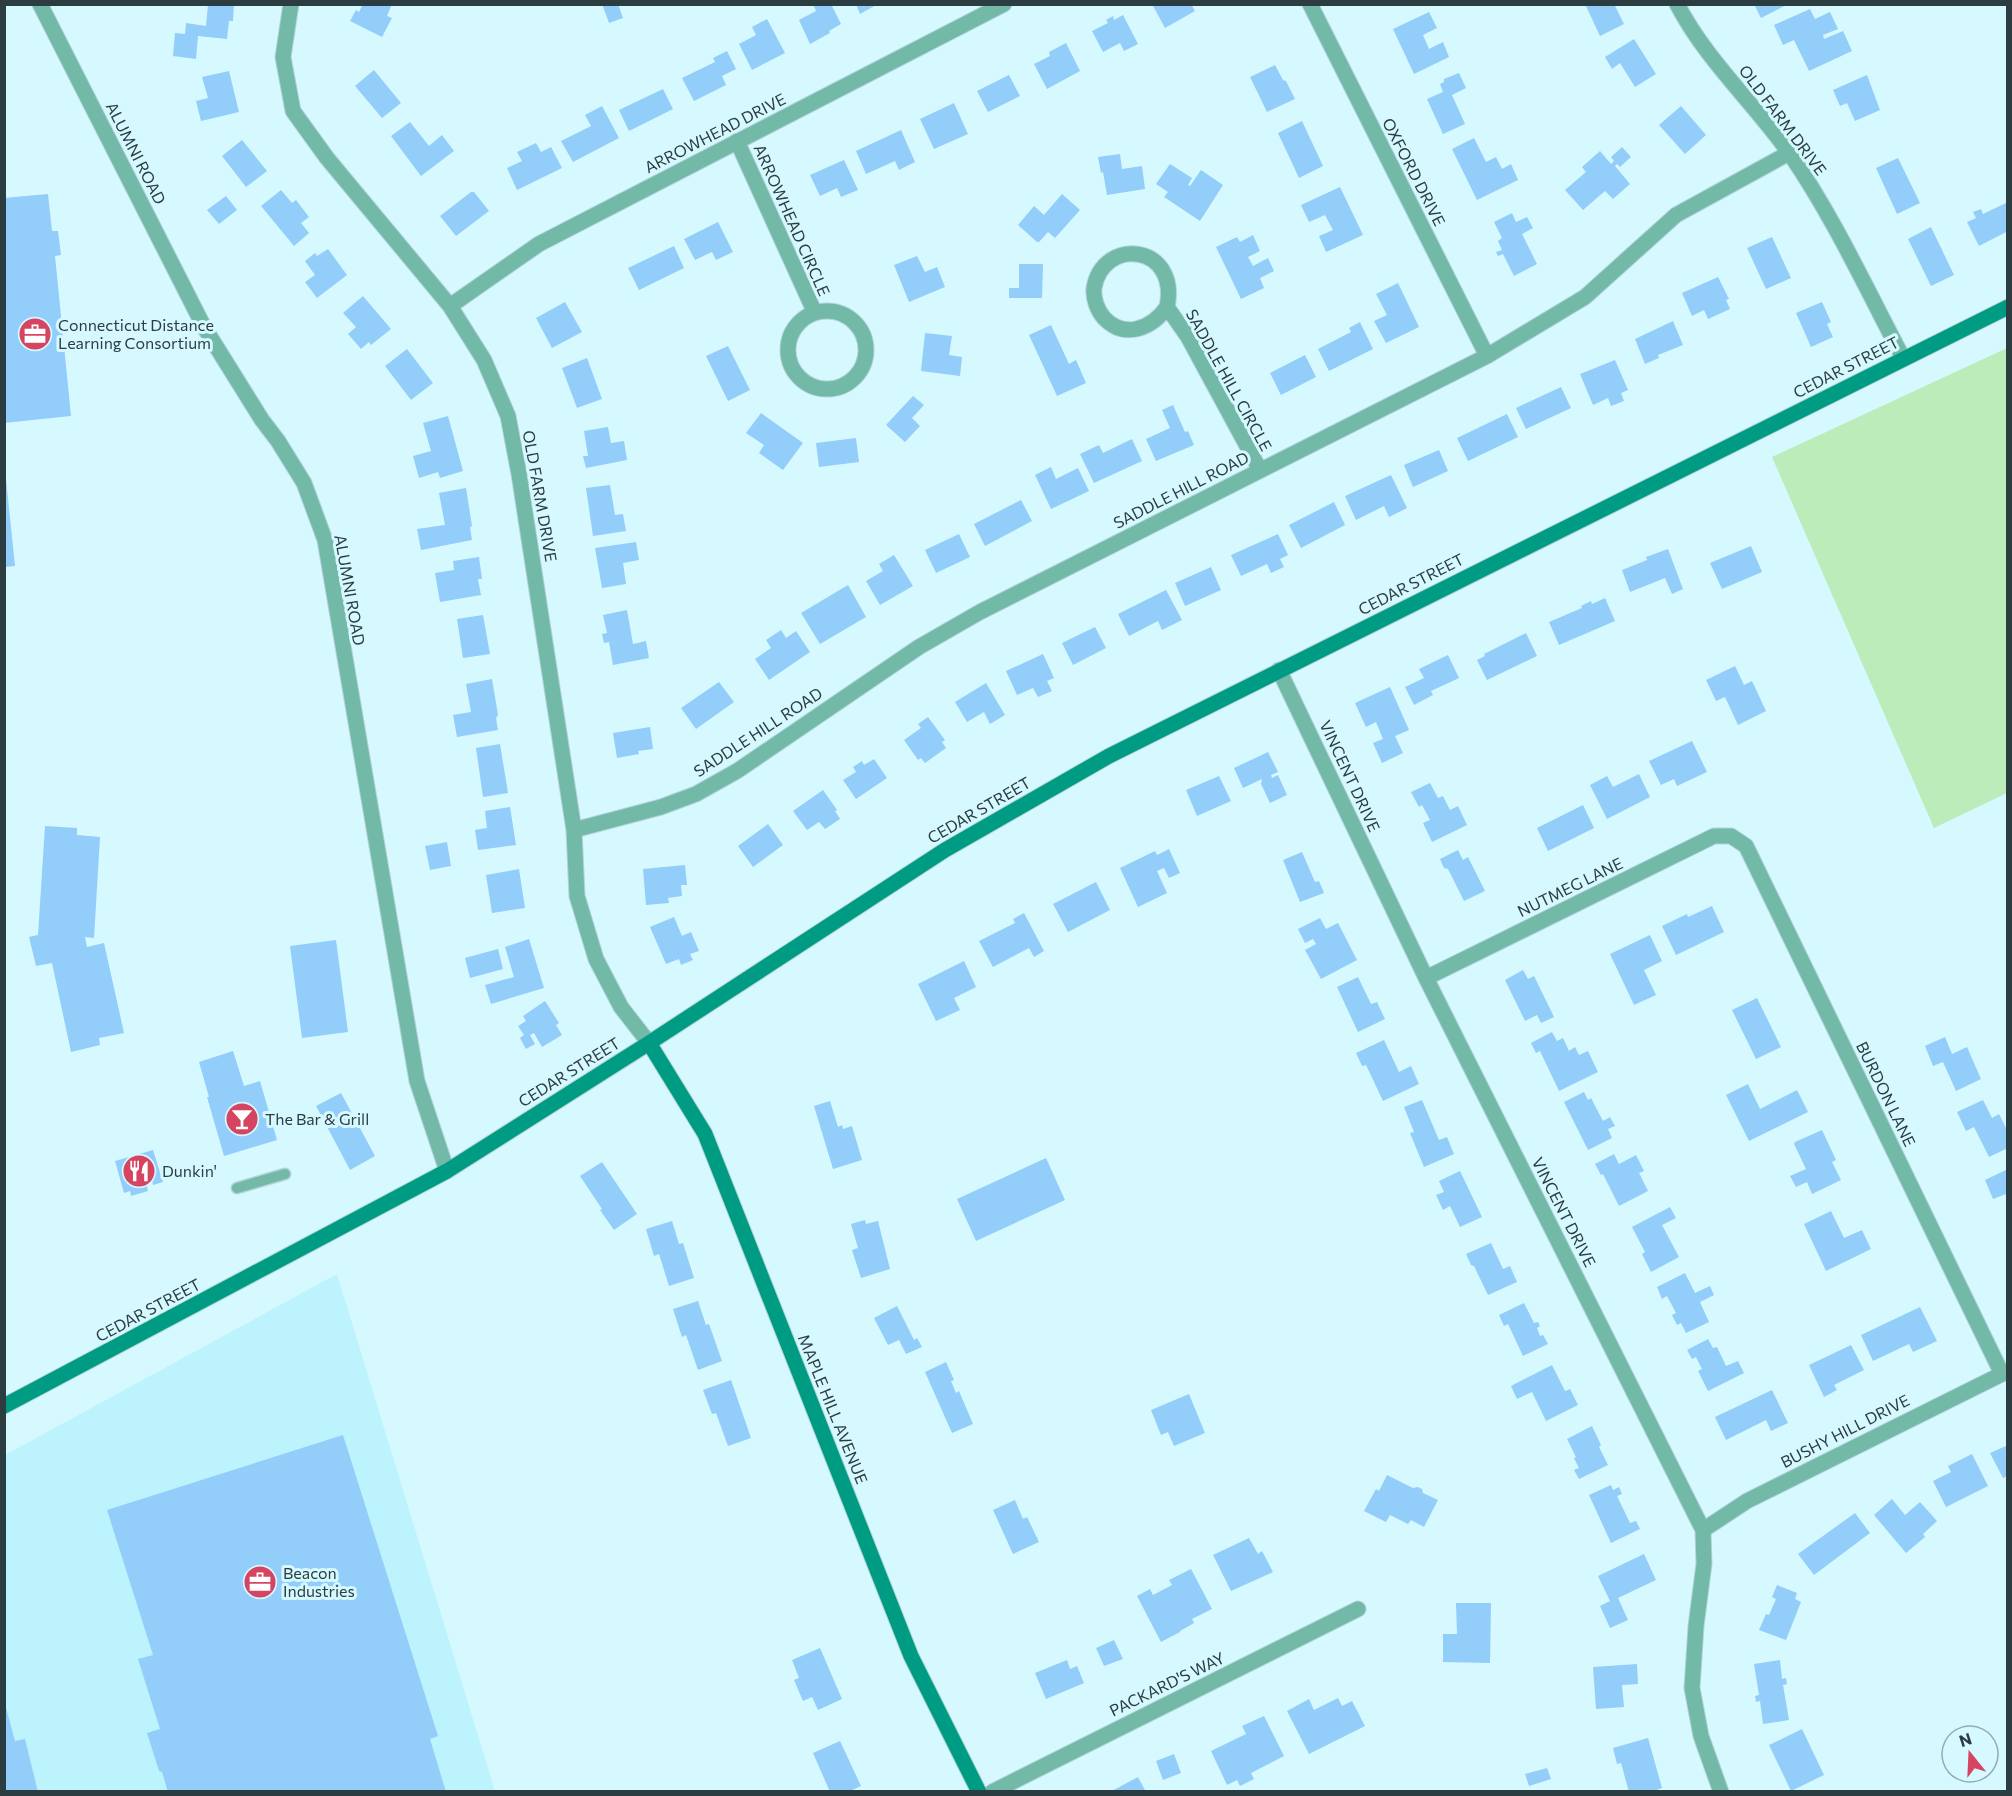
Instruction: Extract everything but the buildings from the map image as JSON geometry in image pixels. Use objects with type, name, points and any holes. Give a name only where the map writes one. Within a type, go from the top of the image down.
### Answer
[{"type":"main road","name":"CEDAR STREET","points":[[4,1406],[447,1171],[649,1043],[945,850],[1109,756],[2007,307]]},
{"type":"main road","name":"MAPLE HILL AVENUE","points":[[649,1043],[705,1134],[911,1656],[979,1791]]},
{"type":"street","name":"ALUMNI ROAD","points":[[40,4],[204,327],[304,483],[325,540],[417,1081],[447,1171]]},
{"type":"street","name":"OLD FARM DRIVE","points":[[291,4],[283,57],[293,111],[327,158],[450,306],[484,360],[508,416],[574,830],[577,896],[596,959],[621,1007],[649,1043]]},
{"type":"street","name":"ARROWHEAD DRIVE","points":[[450,306],[539,244],[1004,4]]},
{"type":"street","name":"OXFORD DRIVE","points":[[1310,4],[1487,356]]},
{"type":"street","name":"OLD FARM DRIVE","points":[[1677,4],[1702,46],[1789,153],[1818,197],[1903,358]]},
{"type":"street","name":"ARROWHEAD CIRCLE","points":[[737,141],[814,314]]},
{"type":"street","name":"SADDLE HILL ROAD","points":[[574,830],[661,807],[696,794],[737,771],[919,647],[980,612],[1487,356],[1585,297],[1676,215],[1789,153]]},
{"type":"street","name":"SADDLE HILL CIRCLE","points":[[1167,307],[1158,319],[1146,327],[1131,330],[1117,327],[1105,318],[1096,306],[1094,291],[1097,277],[1105,264],[1118,256],[1132,254],[1147,256],[1159,265],[1167,278],[1170,292],[1167,307],[1188,337],[1260,470]]},
{"type":"street","name":"ARROWHEAD CIRCLE","points":[[830,311],[844,315],[857,325],[864,338],[866,353],[862,368],[853,380],[840,387],[825,390],[810,386],[798,376],[790,363],[788,348],[792,333],[801,321],[814,314],[830,311]]},
{"type":"street","name":"VINCENT DRIVE","points":[[1280,670],[1426,978],[1703,1530],[1704,1564],[1696,1626],[1692,1688],[1701,1736],[1721,1791]]},
{"type":"street","name":"NUTMEG LANE","points":[[1426,978],[1714,836],[1731,836]]},
{"type":"street","name":"BURDON LANE","points":[[1731,836],[1746,846],[2005,1372]]},
{"type":"street","name":"BUSHY HILL DRIVE","points":[[1703,1530],[1746,1501],[2005,1372]]},
{"type":"street","name":"PACKARD'S WAY","points":[[992,1791],[1358,1609]]},
{"type":"lane","points":[[237,1188],[285,1174]]},
{"type":"shaded area","points":[[337,1274],[495,1791],[5,1792],[5,1455]]},
{"type":"green space","points":[[2007,348],[2007,793],[1934,828],[1772,457]]},
{"type":"place","name":"Connecticut Distance Learning Consortium","points":[[35,334]]},
{"type":"place","name":"The Bar & Grill","points":[[242,1119]]},
{"type":"place","name":"Dunkin'","points":[[139,1171]]},
{"type":"place","name":"Beacon Industries","points":[[260,1582]]}]
